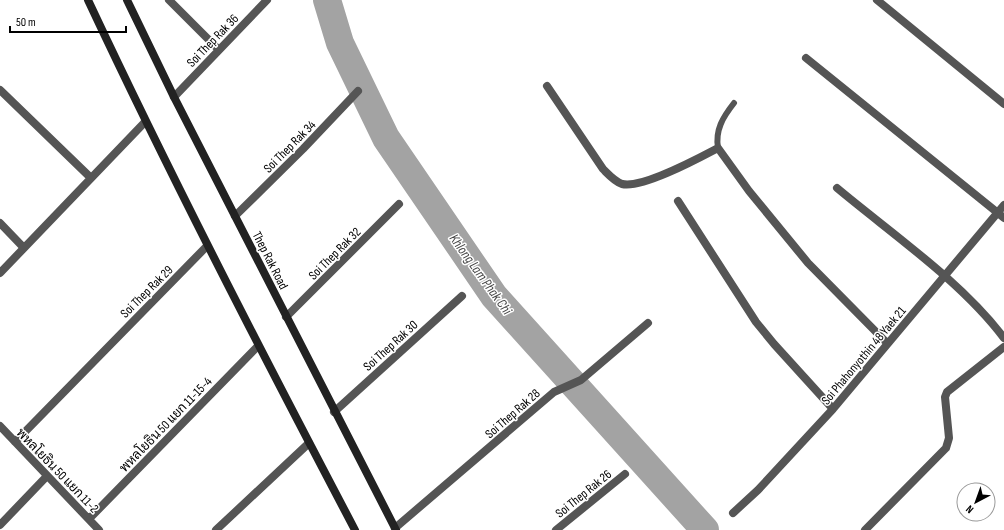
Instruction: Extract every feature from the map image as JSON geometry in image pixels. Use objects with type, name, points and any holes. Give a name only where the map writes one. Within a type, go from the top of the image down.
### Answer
[{"type":"main road","points":[[88,0],[145,122],[207,246],[355,530]]},
{"type":"main road","name":"Thep Rak Road","points":[[127,0],[174,97],[334,412],[396,529]]},
{"type":"street","points":[[170,0],[219,50]]},
{"type":"street","name":"Soi Thep Rak 36","points":[[174,97],[267,0]]},
{"type":"street","points":[[877,0],[1004,104]]},
{"type":"street","points":[[806,58],[1001,215]]},
{"type":"street","points":[[547,86],[603,169],[612,179],[623,184],[636,184],[670,172],[718,148],[749,191],[808,263],[887,343]]},
{"type":"street","points":[[0,90],[91,178]]},
{"type":"street","name":"Soi Thep Rak 34","points":[[235,216],[303,149],[358,91]]},
{"type":"street","points":[[0,272],[145,122]]},
{"type":"street","points":[[837,188],[945,277],[971,301],[1004,338]]},
{"type":"street","points":[[678,201],[756,322],[834,410]]},
{"type":"street","name":"Soi Thep Rak 32","points":[[286,317],[399,204]]},
{"type":"street","name":"Soi Phahonyothin 48 Yaek 21","points":[[733,513],[773,475],[834,410],[887,343],[1001,215],[1004,205]]},
{"type":"street","points":[[0,223],[24,248]]},
{"type":"street","name":"Soi Thep Rak 29","points":[[15,442],[207,246]]},
{"type":"street","name":"Soi Thep Rak 30","points":[[334,412],[462,296]]},
{"type":"street","name":"Soi Thep Rak 28","points":[[396,529],[554,392],[581,380],[648,323]]},
{"type":"street","name":"พหลโยธิน 50 แยก 11-15-4","points":[[89,519],[258,346]]},
{"type":"street","points":[[865,530],[946,448],[949,438],[946,398],[947,392],[1004,347]]},
{"type":"street","name":"พหลโยธิน 50 แยก 11-2","points":[[0,426],[99,530]]},
{"type":"street","points":[[216,530],[309,443]]},
{"type":"street","name":"Soi Thep Rak 26","points":[[556,530],[625,474]]},
{"type":"street","points":[[0,525],[47,476]]},
{"type":"lane","points":[[718,148],[716,139],[718,128],[734,103]]},
{"type":"waterway","name":"Khlong Lam Phak Chi","points":[[327,0],[340,43],[386,138],[494,296],[705,530]]}]
